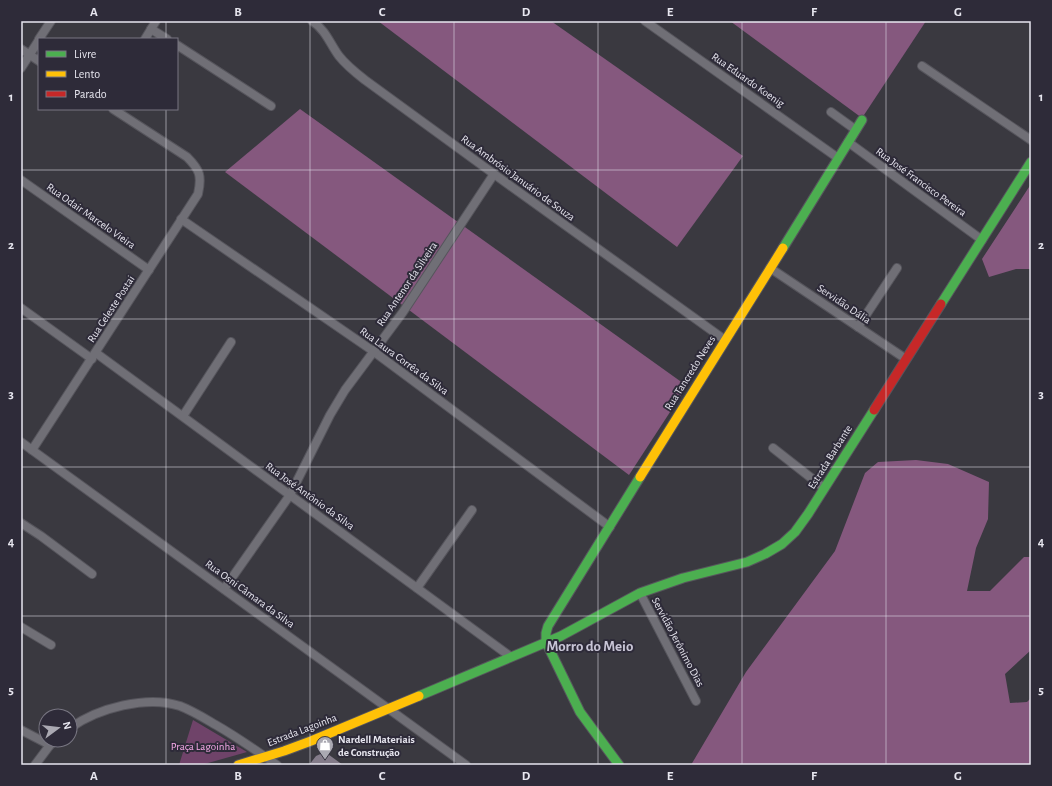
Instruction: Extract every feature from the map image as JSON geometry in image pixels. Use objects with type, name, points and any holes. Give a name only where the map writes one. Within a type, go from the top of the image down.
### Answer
[{"type":"main road","name":"Rua Tancredo Neves","points":[[546,642],[548,626],[862,120]]},
{"type":"main road","name":"Estrada Barbante","points":[[546,642],[575,629],[640,593],[683,578],[747,562],[766,554],[782,544],[795,532],[1031,162]]},
{"type":"main road","name":"Estrada Lagoinha","points":[[266,757],[311,741],[546,642]]},
{"type":"main road","points":[[546,642],[580,712],[618,765]]},
{"type":"main road","points":[[238,765],[266,757]]},
{"type":"street","points":[[40,38],[51,21]]},
{"type":"street","points":[[146,38],[156,21]]},
{"type":"street","name":"Rua Ambrósio Januário de Souza","points":[[312,21],[322,29],[339,56],[348,66],[365,80],[725,340]]},
{"type":"street","name":"Rua Eduardo Koenig","points":[[645,21],[838,158]]},
{"type":"street","points":[[151,29],[165,38]]},
{"type":"street","points":[[21,68],[38,41]]},
{"type":"street","points":[[178,46],[272,106]]},
{"type":"street","points":[[21,49],[38,60]]},
{"type":"street","points":[[922,66],[1031,140]]},
{"type":"street","name":"Rua Celeste Postai","points":[[32,450],[198,194],[201,177],[196,165],[187,157],[115,110]]},
{"type":"street","points":[[831,112],[856,130]]},
{"type":"street","name":"Rua José Francisco Pereira","points":[[848,142],[982,240]]},
{"type":"street","name":"Rua Antenor da Silveira","points":[[224,589],[290,495],[345,390],[404,312],[494,174]]},
{"type":"street","name":"Rua Odair Marcelo Vieira","points":[[21,180],[149,270]]},
{"type":"street","name":"Rua Laura Corrêa da Silva","points":[[181,220],[373,351],[610,527]]},
{"type":"street","name":"Servidão Dália","points":[[770,268],[906,359]]},
{"type":"street","points":[[858,327],[897,268]]},
{"type":"street","name":"Rua José Antônio da Silva","points":[[21,308],[183,416],[511,657]]},
{"type":"street","points":[[183,416],[231,342]]},
{"type":"street","name":"Rua Osni Câmara da Silva","points":[[21,442],[466,765]]},
{"type":"street","points":[[773,448],[824,488]]},
{"type":"street","points":[[417,588],[472,510]]},
{"type":"street","points":[[21,522],[92,574]]},
{"type":"street","name":"Servidão Jerônimo Dias","points":[[640,593],[696,701]]},
{"type":"street","points":[[21,628],[51,645]]},
{"type":"street","name":"Estrada Lagoinha","points":[[78,724],[118,707],[141,704],[172,704],[192,711],[203,717],[240,739],[266,757]]},
{"type":"street","points":[[21,730],[38,737]]},
{"type":"street","points":[[35,765],[49,748]]},
{"type":"street","points":[[266,757],[277,765]]},
{"type":"green space","name":"Praça Lagoinha","points":[[193,720],[247,752],[201,765],[179,765]]},
{"type":"shaded area","points":[[378,21],[551,21],[743,156],[677,247]]},
{"type":"shaded area","points":[[730,21],[926,21],[862,118]]},
{"type":"shaded area","points":[[300,109],[687,386],[629,475],[225,172]]},
{"type":"shaded area","points":[[1031,184],[1031,269],[1016,269],[989,277],[982,259]]},
{"type":"shaded area","points":[[916,460],[948,464],[989,482],[988,519],[976,548],[967,591],[990,591],[1024,557],[1031,557],[1031,650],[1005,674],[1010,703],[1027,702],[1031,698],[1031,765],[691,765],[746,672],[835,551],[865,473],[878,462]]},
{"type":"building","name":"Nardell Materiais de Construção","points":[[325,752],[343,765],[309,765],[316,756]]},
{"type":"traffic: fast","points":[[783,248],[862,120]]},
{"type":"traffic: fast","points":[[941,304],[1031,162]]},
{"type":"traffic: fast","points":[[419,696],[561,636],[640,593],[683,578],[747,562],[782,544],[795,532],[808,514],[874,410]]},
{"type":"traffic: fast","points":[[619,765],[580,712],[546,642],[546,633],[548,626],[640,477]]},
{"type":"traffic: slow","points":[[640,477],[783,248]]},
{"type":"traffic: slow","points":[[238,765],[311,741],[419,696]]},
{"type":"traffic: jam","points":[[874,410],[941,304]]},
{"type":"place","name":"Nardell Materiais de Construção","points":[[325,760]]},
{"type":"district","name":"Morro do Meio","points":[[590,646]]}]
